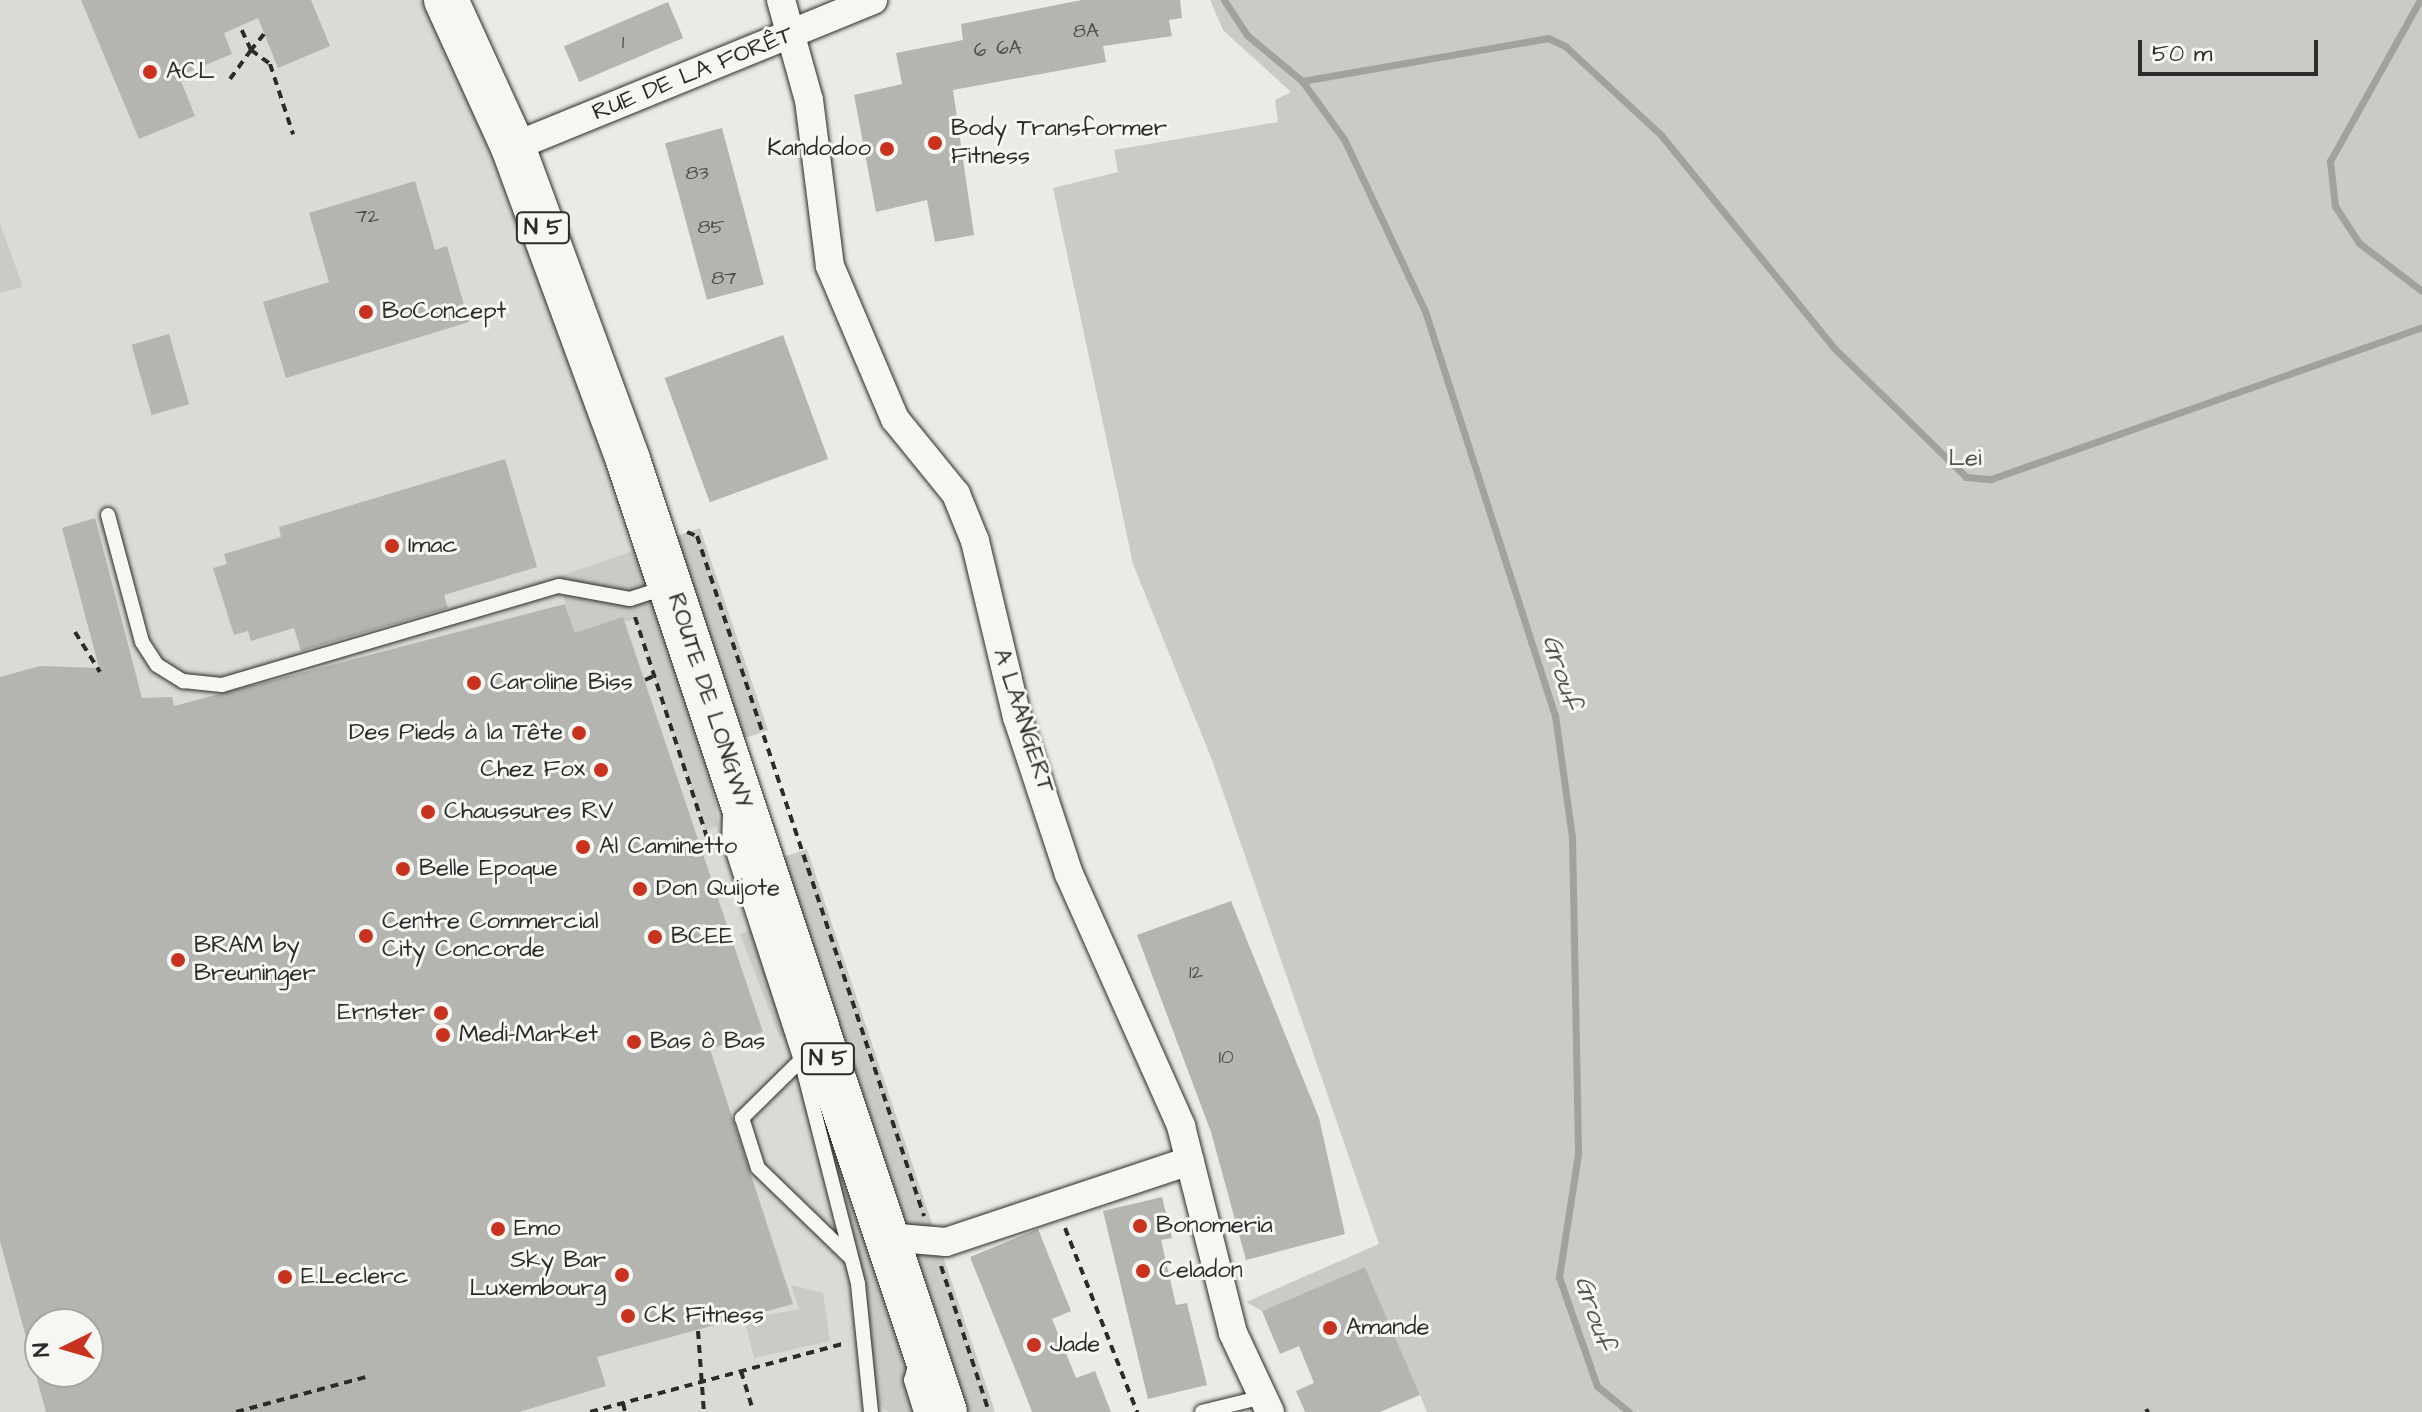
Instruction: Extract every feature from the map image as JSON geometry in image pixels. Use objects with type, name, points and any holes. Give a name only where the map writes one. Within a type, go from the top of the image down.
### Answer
[{"type":"main road","name":"ROUTE DE LONGWY","points":[[446,0],[513,147],[671,586],[732,771],[869,1248],[922,1343],[945,1412]]},
{"type":"street","name":"A LAANGERT","points":[[781,0],[793,34],[834,279],[895,419],[956,494],[970,529],[1017,717],[1069,874],[1161,1075],[1190,1161],[1233,1333],[1266,1405]]},
{"type":"street","name":"RUE DE LA FORÊT","points":[[513,147],[873,0]]},
{"type":"street","points":[[869,1248],[933,1243],[1031,1223],[1190,1161]]},
{"type":"lane","points":[[108,515],[142,642],[157,665],[183,681],[222,685],[559,586],[630,599],[671,586]]},
{"type":"lane","points":[[732,771],[729,839],[801,1060],[869,1248],[871,1412]]},
{"type":"lane","points":[[801,1060],[742,1118],[758,1168],[869,1248]]},
{"type":"lane","points":[[921,1412],[911,1380],[922,1343]]},
{"type":"lane","points":[[1202,1412],[1266,1405]]},
{"type":"path","points":[[240,26],[251,50],[270,64],[293,134]]},
{"type":"path","points":[[230,79],[264,34]]},
{"type":"path","points":[[682,517],[697,536],[989,1412]]},
{"type":"path","points":[[630,599],[716,863]]},
{"type":"path","points":[[75,632],[100,672]]},
{"type":"path","points":[[645,680],[654,676]]},
{"type":"path","points":[[703,852],[711,849]]},
{"type":"path","points":[[1064,1226],[1137,1412]]},
{"type":"path","points":[[698,1331],[704,1412]]},
{"type":"path","points":[[590,1412],[852,1342]]},
{"type":"path","points":[[741,1371],[752,1408]]},
{"type":"path","points":[[236,1412],[366,1377]]},
{"type":"path","points":[[623,1403],[625,1412]]},
{"type":"shaded area","points":[[0,0],[446,0],[859,1152],[828,1162],[858,1284],[870,1395],[888,1412],[0,1412],[0,293],[23,287],[0,223]]},
{"type":"green space","name":"Lei","points":[[1210,0],[2422,0],[2422,1412],[1427,1412],[1365,1267],[1262,1311],[1246,1302],[1379,1244],[1212,760],[1133,564],[1053,188],[1118,172],[1114,150],[1278,122],[1275,100],[1291,92],[1223,30]]},
{"type":"green space","points":[[0,223],[23,287],[0,293]]},
{"type":"green space","points":[[700,528],[768,730],[705,752],[719,826],[705,830],[636,619],[575,633],[557,577]]},
{"type":"green space","points":[[807,849],[995,1412],[888,1412],[870,1396],[858,1284],[827,1162],[858,1152],[763,864]]},
{"type":"green space","points":[[753,929],[788,1035],[780,1038],[740,934]]},
{"type":"green space","points":[[791,1285],[823,1293],[830,1341],[754,1358],[744,1319],[799,1309]]},
{"type":"building","name":"ACL","points":[[81,0],[311,0],[330,46],[278,68],[258,18],[224,33],[232,54],[179,76],[195,116],[139,139]]},
{"type":"building","points":[[1082,0],[1180,0],[1182,18],[1169,20],[1172,36],[1103,46],[1106,62],[953,90],[974,235],[935,242],[927,200],[876,212],[854,95],[902,84],[896,53],[963,40],[961,24]]},
{"type":"building","points":[[668,2],[683,38],[579,82],[564,46]]},
{"type":"building","points":[[722,128],[764,284],[707,300],[665,143]]},
{"type":"building","name":"BoConcept","points":[[415,181],[435,250],[447,246],[469,322],[286,378],[263,302],[329,282],[309,213]]},
{"type":"building","points":[[169,334],[189,404],[152,415],[132,345]]},
{"type":"building","points":[[783,335],[828,459],[710,502],[665,378]]},
{"type":"building","name":"Imac","points":[[505,459],[537,567],[444,595],[448,608],[301,651],[294,628],[251,641],[248,631],[234,635],[213,568],[227,564],[224,554],[281,537],[279,527]]},
{"type":"building","name":"Centre Commercial City Concorde","points":[[95,518],[142,698],[172,697],[174,706],[565,604],[575,633],[623,617],[763,1032],[710,1049],[793,1304],[597,1357],[606,1386],[519,1412],[46,1412],[39,1388],[104,1388],[104,1308],[24,1308],[24,1330],[0,1241],[0,677],[40,666],[99,668],[62,528]]},
{"type":"building","points":[[1231,901],[1319,1118],[1345,1234],[1246,1260],[1211,1132],[1137,935]]},
{"type":"building","name":"Celadon","points":[[1162,1197],[1172,1238],[1161,1240],[1176,1305],[1187,1303],[1207,1385],[1148,1399],[1103,1211]]},
{"type":"building","name":"Jade","points":[[1038,1229],[1071,1311],[1052,1319],[1076,1378],[1095,1371],[1111,1412],[1032,1412],[970,1257]]},
{"type":"building","name":"Amande","points":[[1365,1267],[1420,1395],[1380,1412],[1305,1412],[1296,1391],[1314,1383],[1299,1346],[1280,1354],[1262,1311]]},
{"type":"waterway","name":"Grouf","points":[[1224,0],[1247,35],[1302,81],[1344,139],[1425,311],[1555,715],[1572,837],[1578,1154],[1559,1277],[1597,1386],[1629,1412]]},
{"type":"waterway","points":[[2420,0],[2330,161],[2335,206],[2359,243],[2422,291]]},
{"type":"waterway","points":[[1302,81],[1548,38],[1565,46],[1661,135],[1833,347],[1966,477],[1991,479],[2422,327]]},
{"type":"place","name":"ACL","points":[[150,72]]},
{"type":"place","name":"Body Transformer Fitness","points":[[935,143]]},
{"type":"place","name":"Kandodoo","points":[[887,149]]},
{"type":"place","name":"BoConcept","points":[[366,312]]},
{"type":"place","name":"Imac","points":[[392,546]]},
{"type":"place","name":"Caroline Biss","points":[[474,683]]},
{"type":"place","name":"Des Pieds à la Tête","points":[[579,733]]},
{"type":"place","name":"Chez Fox","points":[[601,770]]},
{"type":"place","name":"Chaussures RV","points":[[428,812]]},
{"type":"place","name":"Al Caminetto","points":[[583,847]]},
{"type":"place","name":"Belle Epoque","points":[[403,869]]},
{"type":"place","name":"Don Quijote","points":[[640,889]]},
{"type":"place","name":"Centre Commercial City Concorde","points":[[366,936]]},
{"type":"place","name":"BCEE","points":[[655,937]]},
{"type":"place","name":"BRAM by Breuninger","points":[[178,960]]},
{"type":"place","name":"Ernster","points":[[441,1013]]},
{"type":"place","name":"Medi-Market","points":[[443,1035]]},
{"type":"place","name":"Bas ô Bas","points":[[634,1042]]},
{"type":"place","name":"Bonomeria","points":[[1140,1226]]},
{"type":"place","name":"Emo","points":[[498,1229]]},
{"type":"place","name":"Celadon","points":[[1143,1271]]},
{"type":"place","name":"Sky Bar Luxembourg","points":[[622,1275]]},
{"type":"place","name":"E.Leclerc","points":[[285,1277]]},
{"type":"place","name":"CK Fitness","points":[[628,1316]]},
{"type":"place","name":"Amande","points":[[1330,1328]]},
{"type":"place","name":"Jade","points":[[1034,1345]]}]
